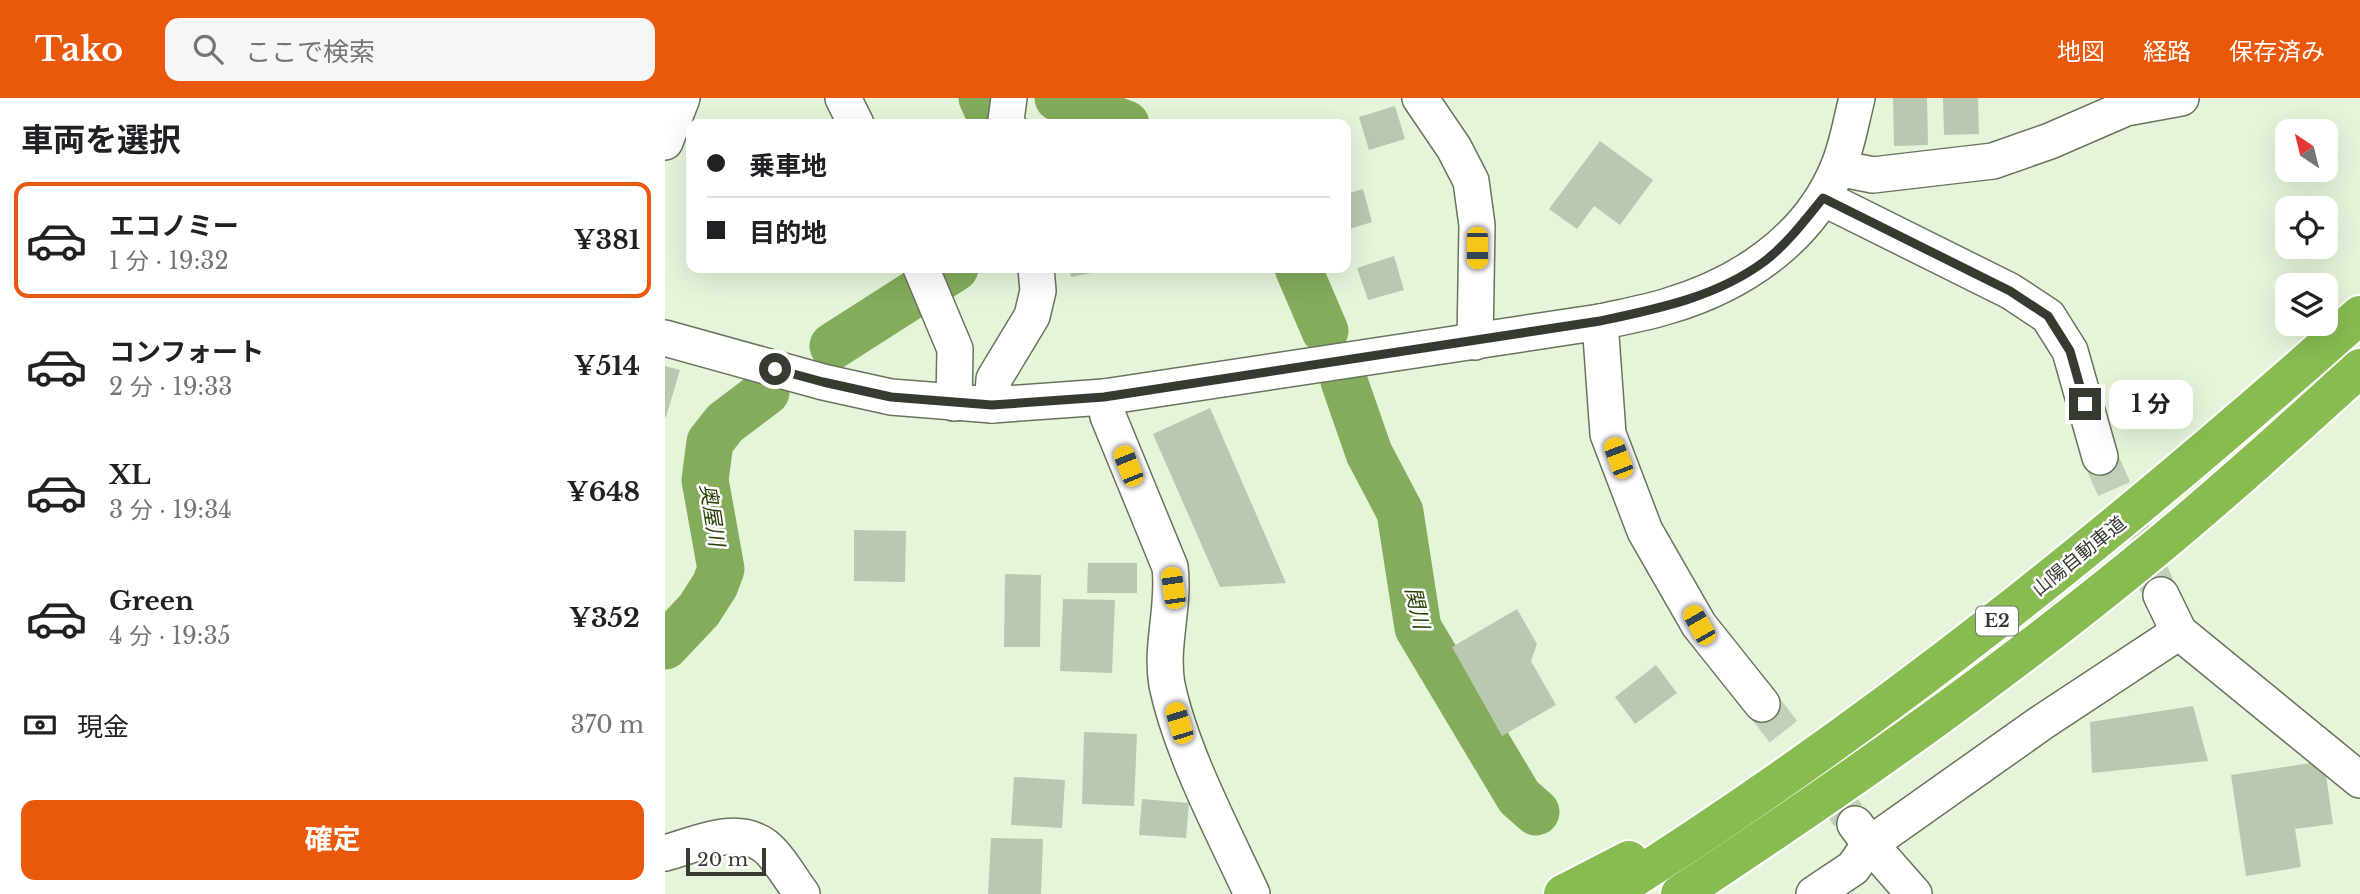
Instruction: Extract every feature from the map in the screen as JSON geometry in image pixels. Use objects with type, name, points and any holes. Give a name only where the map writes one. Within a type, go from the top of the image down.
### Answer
[{"type":"highway","name":"山陽自動車道","points":[[1609,894],[1760,794],[1881,708],[2022,602],[2134,512],[2360,315]]},
{"type":"highway","name":"E2","points":[[1680,894],[1905,741],[2026,650],[2156,548],[2360,368]]},
{"type":"highway","points":[[1702,894],[1905,741]]},
{"type":"highway","points":[[1563,894],[1760,794]]},
{"type":"street","points":[[665,142],[682,98]]},
{"type":"street","points":[[843,98],[854,119]]},
{"type":"street","points":[[1420,98],[1454,148],[1471,181],[1477,225],[1475,342]]},
{"type":"street","points":[[665,338],[823,382],[891,397],[992,405],[1104,397],[1600,321],[1667,307],[1720,288],[1764,261],[1799,229],[1831,183],[1857,98]]},
{"type":"street","points":[[1831,183],[1873,175],[1993,161],[2050,141],[2126,108],[2181,98]]},
{"type":"street","points":[[1831,183],[2048,316],[2070,351],[2100,457]]},
{"type":"street","points":[[923,273],[955,349],[954,403]]},
{"type":"street","points":[[992,405],[994,379],[1031,316],[1038,291],[1036,273]]},
{"type":"street","points":[[1600,321],[1608,434],[1645,531],[1699,625],[1762,704]]},
{"type":"street","points":[[1104,397],[1108,416],[1170,567],[1173,588],[1165,652],[1167,684],[1185,743],[1252,894]]},
{"type":"street","points":[[2161,595],[2179,632],[2360,780]]},
{"type":"street","points":[[1814,894],[1853,868],[1862,834],[2041,723],[2179,632]]},
{"type":"street","points":[[1862,834],[1914,894]]},
{"type":"street","points":[[665,853],[732,835],[751,839],[766,847],[802,894]]},
{"type":"building","points":[[1893,98],[1927,98],[1928,145],[1894,146]]},
{"type":"building","points":[[1943,98],[1978,98],[1979,134],[1944,135]]},
{"type":"building","points":[[1395,106],[1405,139],[1369,150],[1359,117]]},
{"type":"building","points":[[1600,141],[1653,180],[1620,225],[1594,206],[1577,229],[1549,209]]},
{"type":"building","points":[[1363,189],[1372,222],[1351,228],[1351,193]]},
{"type":"building","points":[[1394,256],[1404,290],[1368,300],[1357,268]]},
{"type":"building","points":[[1070,273],[1092,273],[1071,277]]},
{"type":"building","points":[[665,366],[680,370],[666,417],[665,417]]},
{"type":"building","points":[[1210,408],[1286,583],[1220,587],[1153,434]]},
{"type":"building","points":[[854,530],[906,531],[905,582],[854,581]]},
{"type":"building","points":[[1088,563],[1137,563],[1137,593],[1087,593]]},
{"type":"building","points":[[1005,574],[1041,575],[1040,647],[1004,647]]},
{"type":"building","points":[[1063,599],[1115,600],[1112,673],[1060,671]]},
{"type":"building","points":[[1517,609],[1537,644],[1531,661],[1556,705],[1502,736],[1452,647]]},
{"type":"building","points":[[1656,665],[1677,693],[1635,724],[1615,697]]},
{"type":"building","points":[[2193,706],[2208,761],[2092,773],[2090,722]]},
{"type":"building","points":[[1084,732],[1137,734],[1134,806],[1082,804]]},
{"type":"building","points":[[2324,761],[2333,824],[2295,829],[2301,867],[2246,876],[2231,775]]},
{"type":"building","points":[[1014,777],[1065,780],[1062,828],[1011,825]]},
{"type":"building","points":[[1142,799],[1189,803],[1186,838],[1139,835]]},
{"type":"building","points":[[991,838],[1043,839],[1041,894],[988,894]]},
{"type":"waterway","name":"奥屋川","points":[[982,98],[992,119]]},
{"type":"waterway","name":"関川","points":[[1058,98],[1113,119]]},
{"type":"waterway","name":"奥屋川","points":[[833,346],[947,273]]},
{"type":"waterway","name":"関川","points":[[1300,273],[1325,331]]},
{"type":"waterway","name":"関川","points":[[1344,381],[1369,453],[1400,512],[1418,628],[1519,797],[1536,812]]},
{"type":"waterway","name":"奥屋川","points":[[665,646],[699,610],[715,585],[721,569],[705,480],[710,442],[725,423],[766,392]]},
{"type":"tunnel","points":[[2100,457],[2161,595]]},
{"type":"tunnel","points":[[1762,704],[1855,824]]},
{"type":"route","points":[[775,369],[891,397],[992,405],[1104,397],[1475,342],[1667,307],[1720,288],[1764,261],[1799,229],[1823,198],[2010,291],[2048,316],[2070,351],[2085,404]]}]
